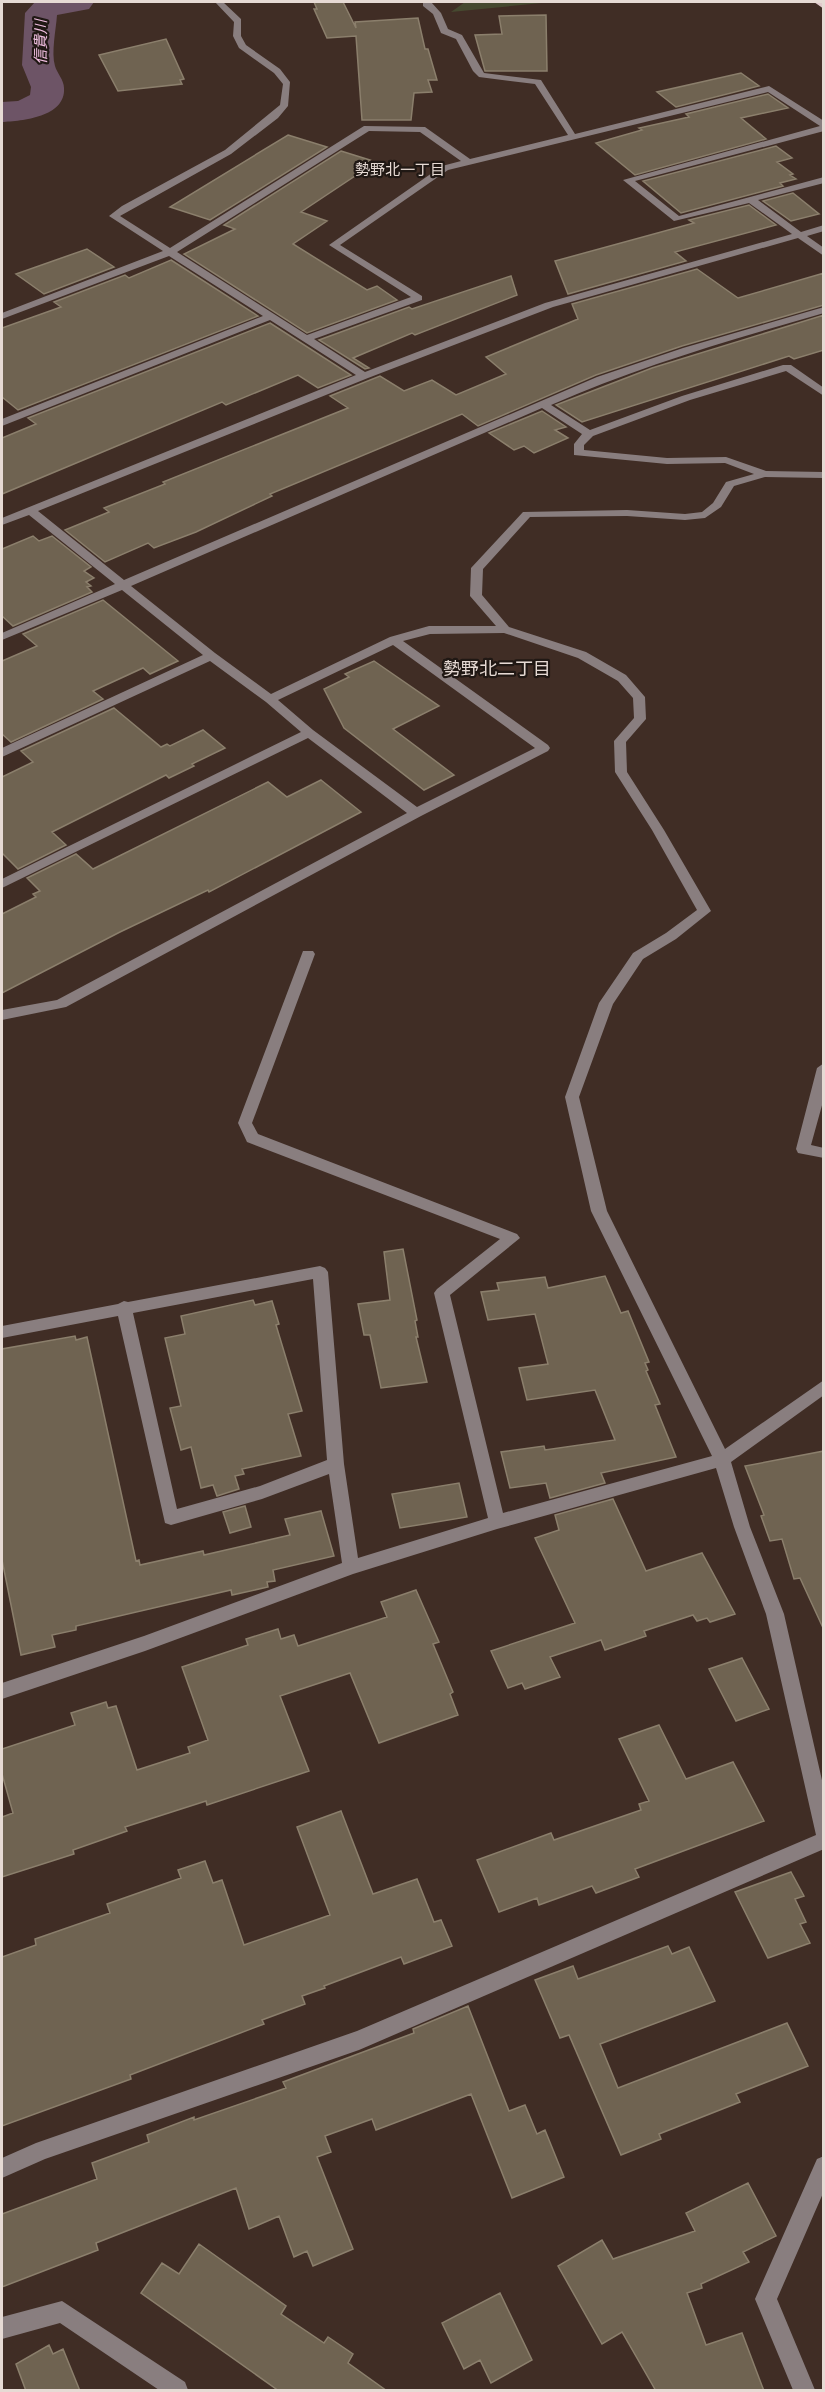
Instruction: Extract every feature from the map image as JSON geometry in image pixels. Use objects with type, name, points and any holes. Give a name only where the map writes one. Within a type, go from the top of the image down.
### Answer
[{"type":"main road","points":[[818,2],[824,8]]},
{"type":"street","points":[[219,2],[238,21],[237,36],[242,46],[278,71],[287,84],[284,106],[275,116],[228,152],[193,173],[125,207],[114,216],[364,376]]},
{"type":"street","points":[[427,2],[426,4],[437,13],[444,31],[459,37],[477,71],[482,75],[538,82],[573,137]]},
{"type":"street","points":[[304,339],[419,298],[334,245],[446,168],[769,89],[824,126]]},
{"type":"street","points":[[824,126],[628,180],[677,219],[824,180]]},
{"type":"street","points":[[2,316],[170,252],[367,128],[422,129],[468,162]]},
{"type":"street","points":[[751,200],[824,253]]},
{"type":"street","points":[[2,522],[364,376],[549,305],[824,228]]},
{"type":"street","points":[[2,637],[601,379],[687,350],[824,310]]},
{"type":"street","points":[[2,423],[270,317]]},
{"type":"street","points":[[765,474],[726,460],[667,461],[578,453],[579,444],[589,434],[686,398],[787,368],[824,393]]},
{"type":"street","points":[[541,403],[589,434]]},
{"type":"street","points":[[505,629],[476,596],[477,568],[527,514],[627,513],[705,516],[717,506],[730,484],[765,474],[824,475]]},
{"type":"street","points":[[30,510],[211,656],[270,699],[309,733],[416,813]]},
{"type":"street","points":[[270,699],[394,640],[429,630],[505,629],[582,656],[622,678],[639,697],[640,719],[620,741],[621,772],[658,830],[704,911],[671,936],[638,956],[606,1003],[572,1097],[598,1211],[722,1460],[742,1527],[775,1614],[824,1832]]},
{"type":"street","points":[[2,1015],[62,1004],[416,813],[544,748],[394,640]]},
{"type":"street","points":[[2,753],[211,656]]},
{"type":"street","points":[[2,884],[309,733]]},
{"type":"street","points":[[308,954],[245,1124],[252,1138],[512,1238],[442,1293],[497,1522]]},
{"type":"street","points":[[824,1068],[803,1149],[824,1153]]},
{"type":"street","points":[[2,1332],[124,1307],[320,1272],[336,1464],[351,1568]]},
{"type":"street","points":[[124,1307],[171,1518],[262,1492],[336,1464]]},
{"type":"street","points":[[2,1691],[145,1643],[351,1568],[497,1522],[722,1460],[824,1386]]},
{"type":"street","points":[[2,2168],[54,2146],[359,2040],[824,1840]]},
{"type":"street","points":[[804,2391],[766,2299],[824,2166]]},
{"type":"street","points":[[2,2328],[62,2312],[177,2391]]},
{"type":"green space","points":[[465,2],[552,2],[451,12]]},
{"type":"building","points":[[314,2],[343,2],[356,28],[355,22],[418,18],[425,49],[428,49],[437,80],[428,80],[432,92],[414,93],[411,120],[362,120],[356,36],[327,38],[314,9],[317,9]]},
{"type":"building","points":[[546,15],[547,71],[485,71],[475,35],[502,34],[499,16]]},
{"type":"building","points":[[166,39],[184,79],[180,80],[182,84],[118,91],[99,55]]},
{"type":"building","points":[[741,73],[759,86],[676,107],[657,92]]},
{"type":"building","points":[[768,94],[788,108],[741,118],[766,139],[635,175],[596,143],[642,130],[639,128],[689,117],[686,114]]},
{"type":"building","points":[[288,135],[327,147],[210,220],[170,207]]},
{"type":"building","points":[[776,146],[792,158],[777,162],[796,179],[780,183],[783,186],[681,213],[643,181]]},
{"type":"building","points":[[341,151],[370,160],[364,164],[370,166],[301,212],[327,221],[293,244],[367,290],[377,286],[397,300],[307,333],[184,254],[235,229],[224,225]]},
{"type":"building","points":[[793,193],[819,214],[791,221],[763,201]]},
{"type":"building","points":[[749,205],[776,225],[675,252],[686,261],[568,294],[555,261],[694,223],[689,220]]},
{"type":"building","points":[[87,249],[114,267],[44,294],[16,274]]},
{"type":"building","points":[[171,260],[258,316],[18,410],[2,397],[2,328],[61,307],[54,302],[125,275],[129,278]]},
{"type":"building","points":[[697,269],[738,298],[824,273],[824,305],[682,346],[596,375],[478,426],[462,414],[270,494],[272,496],[196,532],[154,548],[148,543],[105,562],[65,530],[109,512],[104,508],[165,484],[163,482],[348,408],[330,396],[380,376],[404,391],[432,380],[456,395],[506,374],[486,357],[578,319],[572,304]]},
{"type":"building","points":[[511,276],[517,295],[415,335],[412,333],[353,358],[369,368],[365,369],[319,340],[409,307],[412,309]]},
{"type":"building","points":[[824,315],[824,350],[794,359],[789,356],[582,422],[556,405],[652,368]]},
{"type":"building","points":[[270,323],[351,375],[318,388],[298,375],[226,405],[222,402],[2,494],[2,438],[36,424],[28,418]]},
{"type":"building","points":[[542,411],[566,427],[555,430],[568,438],[534,453],[524,446],[514,450],[489,433]]},
{"type":"building","points":[[33,536],[39,541],[52,536],[91,567],[84,571],[94,578],[86,582],[91,586],[87,587],[92,592],[13,626],[2,616],[2,549]]},
{"type":"building","points":[[103,600],[178,661],[150,674],[143,668],[93,691],[103,699],[11,742],[2,734],[2,661],[37,646],[23,634]]},
{"type":"building","points":[[374,661],[439,706],[393,729],[454,775],[424,790],[344,728],[324,689],[349,677],[345,674]]},
{"type":"building","points":[[114,708],[161,747],[167,744],[170,746],[203,730],[225,748],[192,764],[194,766],[169,778],[166,775],[52,832],[66,845],[18,869],[2,853],[2,777],[33,762],[21,751]]},
{"type":"building","points":[[321,780],[361,812],[209,892],[208,890],[120,932],[2,993],[2,914],[36,897],[33,894],[40,891],[27,878],[76,854],[93,869],[268,782],[287,797]]},
{"type":"building","points":[[403,1249],[417,1320],[415,1321],[418,1337],[416,1337],[427,1382],[381,1388],[370,1335],[364,1335],[358,1304],[390,1300],[384,1252]]},
{"type":"building","points":[[605,1276],[621,1313],[628,1311],[649,1362],[645,1363],[648,1370],[646,1371],[660,1404],[655,1405],[676,1457],[601,1473],[605,1483],[550,1498],[546,1483],[510,1488],[501,1452],[544,1446],[545,1450],[615,1440],[595,1390],[527,1400],[519,1368],[548,1364],[535,1314],[488,1320],[481,1292],[499,1290],[497,1283],[545,1277],[548,1288]]},
{"type":"building","points":[[253,1300],[255,1305],[272,1301],[279,1324],[276,1325],[302,1411],[288,1414],[301,1456],[242,1469],[244,1474],[235,1476],[239,1489],[217,1496],[213,1485],[201,1488],[191,1447],[181,1450],[170,1408],[181,1406],[165,1338],[185,1334],[181,1316]]},
{"type":"building","points":[[75,1336],[76,1340],[87,1337],[136,1561],[139,1560],[140,1565],[203,1551],[204,1555],[290,1535],[285,1519],[321,1511],[334,1556],[273,1570],[275,1581],[267,1582],[268,1587],[232,1595],[231,1590],[76,1626],[76,1630],[52,1635],[55,1647],[21,1655],[2,1560],[2,1349]]},
{"type":"building","points":[[824,1451],[824,1630],[800,1578],[794,1579],[782,1539],[770,1541],[761,1516],[764,1515],[745,1466]]},
{"type":"building","points":[[459,1483],[467,1517],[400,1528],[392,1494]]},
{"type":"building","points":[[613,1499],[646,1571],[702,1553],[735,1614],[710,1622],[707,1618],[697,1621],[693,1615],[644,1631],[646,1636],[605,1650],[601,1640],[550,1657],[560,1677],[525,1689],[522,1683],[508,1688],[491,1651],[575,1623],[535,1538],[559,1530],[555,1515]]},
{"type":"building","points":[[245,1506],[251,1527],[230,1533],[223,1512]]},
{"type":"building","points":[[416,1590],[439,1642],[433,1644],[453,1692],[450,1694],[458,1715],[379,1743],[350,1673],[280,1696],[309,1771],[207,1805],[206,1801],[125,1827],[127,1831],[73,1850],[74,1854],[2,1877],[2,1817],[13,1813],[2,1774],[2,1749],[75,1725],[71,1713],[106,1702],[108,1708],[116,1706],[137,1770],[190,1753],[188,1747],[208,1740],[182,1667],[248,1645],[246,1639],[278,1629],[281,1639],[294,1635],[298,1646],[387,1617],[381,1602]]},
{"type":"building","points":[[742,1658],[769,1709],[736,1721],[709,1669]]},
{"type":"building","points":[[659,1725],[686,1779],[733,1762],[764,1821],[635,1869],[639,1877],[596,1893],[592,1886],[539,1905],[537,1898],[499,1912],[477,1860],[551,1833],[554,1840],[641,1810],[639,1804],[649,1801],[619,1739]]},
{"type":"building","points":[[341,1811],[373,1894],[417,1879],[434,1922],[441,1920],[452,1946],[404,1964],[401,1957],[324,1986],[325,1988],[302,1996],[305,2004],[262,2020],[264,2024],[130,2075],[131,2079],[2,2126],[2,1957],[36,1945],[35,1939],[110,1913],[107,1904],[181,1878],[178,1870],[205,1861],[213,1883],[222,1880],[244,1945],[330,1915],[297,1827]]},
{"type":"building","points":[[791,1872],[804,1896],[795,1899],[806,1922],[800,1924],[810,1943],[768,1958],[735,1892]]},
{"type":"building","points":[[668,1946],[672,1954],[689,1947],[715,2001],[600,2044],[618,2088],[787,2023],[808,2066],[736,2094],[740,2102],[659,2134],[661,2139],[621,2155],[569,2035],[560,2038],[535,1980],[573,1966],[578,1979]]},
{"type":"building","points":[[468,2006],[509,2111],[525,2105],[537,2134],[545,2130],[564,2177],[512,2198],[471,2094],[376,2130],[372,2119],[325,2136],[331,2152],[317,2157],[353,2249],[313,2266],[307,2251],[294,2257],[279,2216],[249,2229],[236,2188],[96,2243],[98,2250],[2,2287],[2,2214],[97,2179],[92,2163],[149,2142],[147,2135],[194,2117],[194,2120],[286,2088],[283,2082],[414,2033],[413,2029]]},
{"type":"building","points":[[748,2183],[776,2236],[743,2252],[749,2262],[701,2284],[702,2288],[687,2293],[706,2345],[742,2333],[764,2391],[656,2391],[622,2332],[602,2344],[558,2266],[602,2240],[613,2259],[695,2231],[686,2213]]},
{"type":"building","points":[[199,2244],[286,2306],[281,2314],[324,2343],[328,2337],[353,2354],[348,2363],[387,2391],[279,2391],[141,2293],[162,2263],[179,2274]]},
{"type":"building","points":[[500,2293],[532,2360],[491,2383],[480,2360],[464,2369],[442,2323]]},
{"type":"building","points":[[49,2345],[53,2354],[63,2349],[80,2391],[26,2391],[16,2364]]},
{"type":"waterway","name":"信貴川","points":[[2,112],[25,110],[45,100],[48,87],[38,65],[41,13],[48,6],[78,2]]},
{"type":"district","name":"勢野北一丁目","points":[[400,170]]},
{"type":"district","name":"勢野北二丁目","points":[[497,669]]}]
